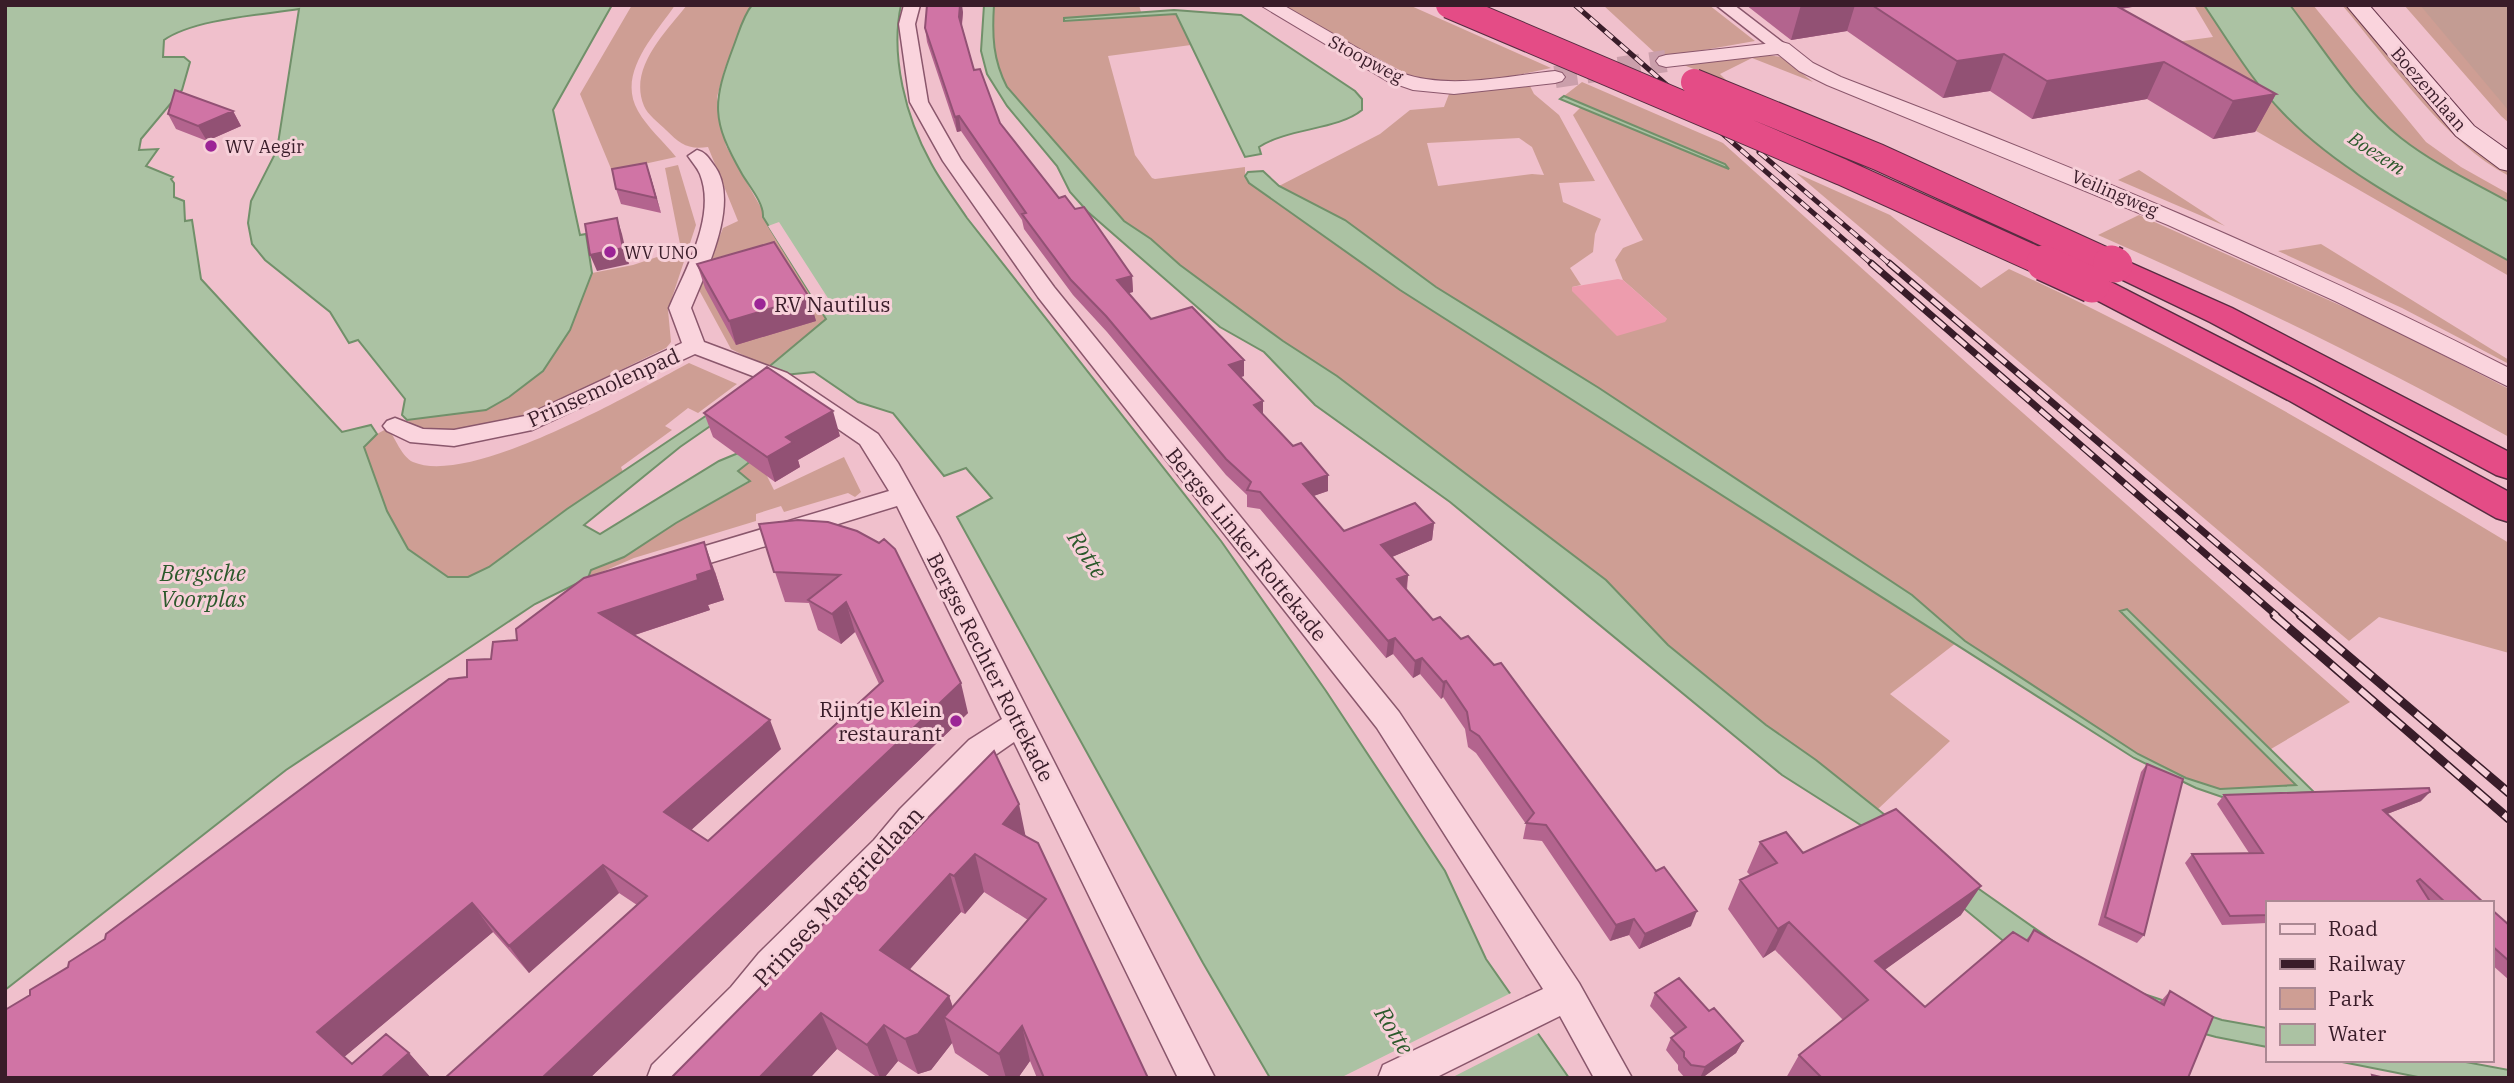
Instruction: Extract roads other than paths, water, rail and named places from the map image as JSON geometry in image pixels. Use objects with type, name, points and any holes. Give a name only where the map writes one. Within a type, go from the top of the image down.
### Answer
[{"type":"highway","points":[[1449,5],[1842,172],[2104,275],[2221,315],[2509,467]]},
{"type":"highway","points":[[1503,5],[1878,157],[2104,275],[2213,345],[2509,509]]},
{"type":"main road","name":"Boezemlaan","points":[[2357,5],[2465,131],[2509,163]]},
{"type":"main road","name":"Boezemlaan","points":[[2371,5],[2466,115],[2509,147]]},
{"type":"street","name":"Bergse Linker Rottekade","points":[[912,5],[907,24],[919,102],[952,161],[1046,292],[1388,720],[1567,995],[1614,1078]]},
{"type":"street","name":"Stoopweg","points":[[1269,5],[1394,77],[1420,86],[1454,88],[1555,77]]},
{"type":"street","name":"Veilingweg","points":[[1724,5],[1806,67],[1835,81],[2016,151],[2285,267],[2509,379]]},
{"type":"street","points":[[1665,61],[1782,48]]},
{"type":"street","name":"Prinsemolenpad","points":[[395,426],[418,437],[454,438],[532,422],[694,346],[680,308],[710,232],[714,190],[708,166],[697,156]]},
{"type":"street","name":"Bergse Rechter Rottekade","points":[[694,346],[771,376],[869,439],[904,495],[1197,1078]]},
{"type":"street","points":[[646,574],[904,495]]},
{"type":"street","name":"Prinses Margrietlaan","points":[[665,1078],[743,999],[771,964],[885,850],[911,818],[980,749],[1019,723]]},
{"type":"street","points":[[1396,1078],[1567,995]]},
{"type":"water","points":[[5,5],[612,5],[553,110],[580,235],[586,234],[592,273],[570,330],[543,371],[509,397],[486,410],[407,420],[402,415],[405,399],[358,340],[349,343],[330,312],[265,260],[252,244],[248,223],[251,201],[277,150],[299,9],[192,27],[164,40],[163,57],[184,57],[190,62],[182,90],[141,139],[139,150],[158,149],[146,166],[173,177],[174,197],[184,201],[185,221],[192,220],[201,279],[342,432],[371,425],[377,434],[364,447],[387,511],[408,549],[448,577],[468,577],[489,567],[567,509],[728,401],[826,319],[763,217],[759,200],[732,155],[720,125],[718,111],[722,82],[742,24],[752,5],[901,5],[898,45],[902,86],[914,126],[939,177],[967,218],[1221,541],[1326,691],[1445,871],[1486,959],[1569,1078],[1270,1078],[1203,963],[957,517],[992,498],[966,468],[944,476],[893,413],[858,402],[814,372],[784,375],[680,447],[584,525],[600,534],[719,461],[748,449],[757,456],[738,471],[750,481],[676,523],[624,557],[591,570],[588,578],[535,604],[286,770],[5,990]]},
{"type":"water","points":[[984,5],[994,5],[994,48],[1007,87],[1124,221],[1283,341],[1337,376],[1606,580],[1668,645],[1766,725],[1816,760],[1969,882],[2114,984],[2222,1020],[2266,1028],[2266,1047],[2216,1037],[2116,1010],[2024,958],[1870,831],[1782,775],[1450,502],[1315,405],[1264,352],[1220,327],[1088,212],[1070,192],[1057,166],[1007,106],[987,74],[981,51]]},
{"type":"water","name":"Boezem","points":[[2204,5],[2290,5],[2356,93],[2385,125],[2427,156],[2509,202],[2509,261],[2390,195],[2361,177],[2307,136],[2261,88]]},
{"type":"water","points":[[1174,10],[1241,15],[1355,91],[1362,99],[1362,110],[1340,122],[1271,141],[1259,147],[1261,154],[1245,157],[1176,14],[1064,21],[1064,18]]},
{"type":"water","points":[[1564,96],[1725,164],[1729,169],[1560,99]]},
{"type":"water","points":[[1263,171],[1279,186],[1345,220],[1436,287],[1599,388],[1912,595],[1965,641],[2138,754],[2186,778],[2220,789],[2296,785],[2120,611],[2127,609],[2314,792],[2222,797],[2196,788],[2134,758],[1400,290],[1249,183],[1245,176],[1248,172]]},
{"type":"water","points":[[2342,1062],[2466,1062],[2509,1070],[2509,1078],[2423,1078]]},
{"type":"tunnel","points":[[1555,77],[1666,61]]},
{"type":"railway","points":[[1575,5],[1873,265]]},
{"type":"railway","points":[[1759,152],[1891,265]]},
{"type":"railway","points":[[1871,263],[2277,616]]},
{"type":"railway","points":[[1889,263],[2302,616]]},
{"type":"railway","points":[[2274,615],[2509,819]]},
{"type":"railway","points":[[2300,615],[2509,793]]},
{"type":"place","name":"WV Aegir","points":[[211,146]]},
{"type":"place","name":"WV UNO","points":[[610,252]]},
{"type":"place","name":"RV Nautilus","points":[[760,304]]},
{"type":"place","name":"Rijntje Klein restaurant","points":[[956,721]]},
{"type":"water label","name":"Rotte","points":[[1088,554]]},
{"type":"water label","name":"Bergsche Voorplas","points":[[203,585]]},
{"type":"water label","name":"Rotte","points":[[1395,1030]]}]
